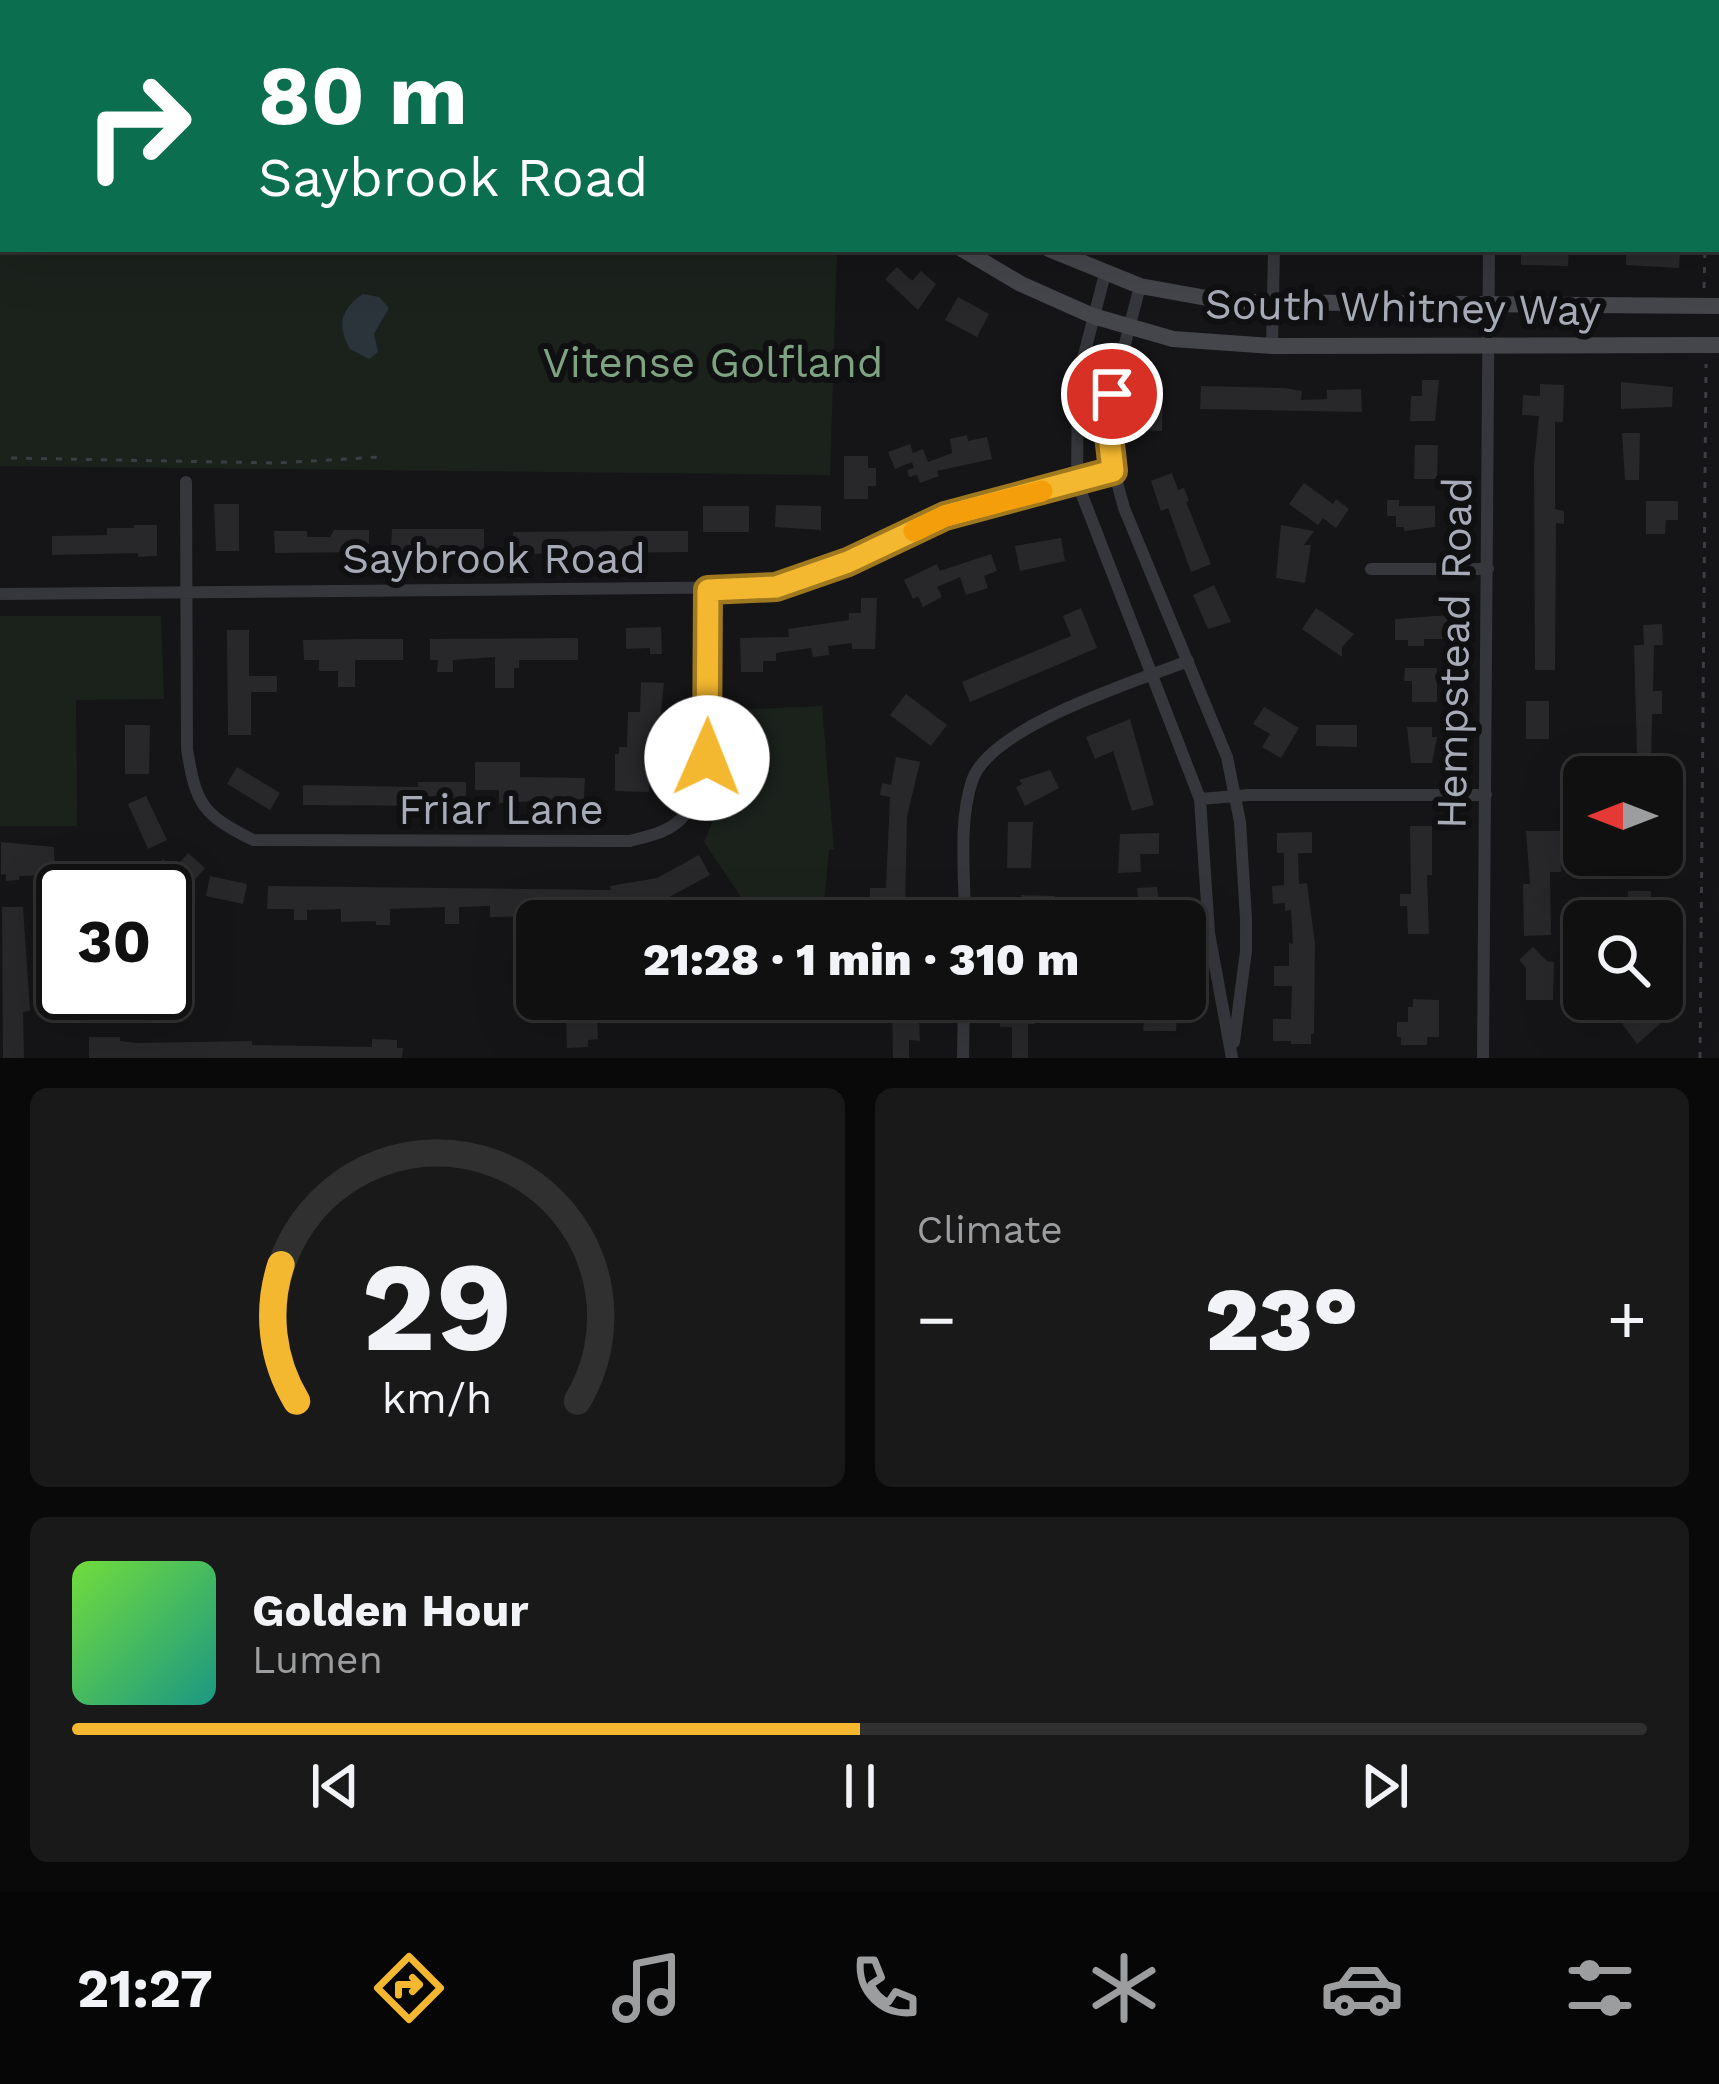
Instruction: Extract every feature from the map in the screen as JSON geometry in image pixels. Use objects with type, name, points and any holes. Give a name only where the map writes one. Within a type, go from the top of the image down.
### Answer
[{"type":"main road","name":"South Whitney Way","points":[[967,252],[1021,284],[1093,316],[1173,339],[1272,346],[1712,345]]},
{"type":"main road","name":"South Whitney Way","points":[[1056,252],[1140,286],[1209,299],[1274,304],[1711,306]]},
{"type":"street","points":[[1272,346],[1274,252]]},
{"type":"street","name":"Hempstead Road","points":[[1484,1058],[1489,252]]},
{"type":"street","points":[[1105,274],[1078,378],[1077,482],[1200,799],[1209,933],[1232,1057]]},
{"type":"street","points":[[1140,286],[1112,394],[1113,471],[1227,757],[1235,796],[1246,951],[1232,1057]]},
{"type":"street","name":"Saybrook Road","points":[[0,594],[776,587],[848,562],[945,516],[1113,471]]},
{"type":"street","points":[[186,482],[186,593]]},
{"type":"street","points":[[1371,569],[1487,569]]},
{"type":"street","name":"Friar Lane","points":[[186,593],[187,749],[194,791],[217,822],[253,840],[296,843],[630,841],[662,833],[683,818],[702,785],[707,758],[708,590]]},
{"type":"street","points":[[965,900],[967,810],[972,779],[987,753],[1021,731],[1188,662]]},
{"type":"street","points":[[1200,799],[1486,795]]},
{"type":"street","points":[[963,1058],[964,1020]]},
{"type":"path","points":[[1705,252],[1711,306]]},
{"type":"path","points":[[1700,1058],[1712,345]]},
{"type":"path","points":[[11,458],[276,463],[381,457]]},
{"type":"green space","name":"Vitense Golfland","points":[[0,252],[837,252],[830,475],[0,466]]},
{"type":"green space","points":[[0,616],[161,616],[164,699],[76,700],[77,826],[0,826]]},
{"type":"green space","points":[[822,706],[834,849],[829,850],[824,900],[743,900],[704,842],[729,783],[734,710]]},
{"type":"shaded area","points":[[363,294],[379,297],[389,308],[374,334],[378,352],[369,359],[350,349],[342,325],[349,306]]},
{"type":"building","points":[[1521,252],[1569,252],[1568,266],[1521,265]]},
{"type":"building","points":[[1626,252],[1680,252],[1679,268],[1626,265]]},
{"type":"building","points":[[897,267],[912,281],[921,271],[936,284],[918,310],[885,279]]},
{"type":"building","points":[[958,297],[989,314],[977,337],[945,320]]},
{"type":"building","points":[[1139,379],[1163,381],[1162,431],[1136,430]]},
{"type":"building","points":[[1422,380],[1439,380],[1435,421],[1410,421],[1411,396],[1422,396]]},
{"type":"building","points":[[1621,382],[1673,387],[1672,407],[1621,409]]},
{"type":"building","points":[[1540,384],[1564,385],[1563,422],[1555,422],[1555,509],[1564,511],[1564,524],[1556,523],[1555,670],[1535,670],[1534,464],[1539,416],[1522,415],[1523,395],[1540,396]]},
{"type":"building","points":[[1201,386],[1285,388],[1302,391],[1301,400],[1327,399],[1327,390],[1361,389],[1362,412],[1200,409]]},
{"type":"building","points":[[1622,433],[1640,433],[1639,480],[1625,480]]},
{"type":"building","points":[[967,435],[968,441],[987,437],[992,459],[937,471],[939,476],[920,483],[917,475],[909,477],[912,462],[895,469],[888,452],[910,444],[913,453],[923,449],[928,462],[952,453],[950,439]]},
{"type":"building","points":[[1415,445],[1438,445],[1437,479],[1414,479]]},
{"type":"building","points":[[844,456],[868,456],[868,468],[876,468],[876,486],[868,486],[868,499],[844,499]]},
{"type":"building","points":[[1172,473],[1178,490],[1184,488],[1211,564],[1191,572],[1168,508],[1161,511],[1151,481]]},
{"type":"building","points":[[1304,483],[1333,504],[1336,499],[1349,509],[1336,528],[1323,518],[1318,525],[1289,504]]},
{"type":"building","points":[[1387,500],[1399,500],[1399,506],[1435,506],[1435,527],[1404,531],[1396,527],[1396,516],[1387,516]]},
{"type":"building","points":[[1646,501],[1678,501],[1678,520],[1666,520],[1665,534],[1646,534]]},
{"type":"building","points":[[214,504],[239,504],[239,551],[216,551]]},
{"type":"building","points":[[776,505],[821,506],[821,530],[775,527]]},
{"type":"building","points":[[703,506],[749,506],[749,532],[703,532]]},
{"type":"building","points":[[157,525],[157,556],[52,555],[52,536],[107,535],[107,528]]},
{"type":"building","points":[[1281,525],[1314,531],[1304,545],[1311,545],[1305,583],[1276,578]]},
{"type":"building","points":[[392,529],[484,529],[484,550],[391,551]]},
{"type":"building","points":[[334,530],[369,530],[369,552],[275,553],[274,531],[330,537]]},
{"type":"building","points":[[688,531],[688,552],[514,554],[513,532]]},
{"type":"building","points":[[1061,538],[1065,561],[1020,571],[1015,546]]},
{"type":"building","points":[[991,554],[997,571],[984,576],[988,588],[966,595],[960,577],[937,587],[942,597],[923,607],[904,580],[937,564],[940,571]]},
{"type":"building","points":[[1214,585],[1231,622],[1208,629],[1193,595]]},
{"type":"building","points":[[861,598],[877,598],[875,649],[852,649],[852,643],[828,646],[829,655],[813,657],[811,648],[776,653],[776,661],[763,661],[763,672],[741,672],[740,638],[789,637],[788,629],[849,620],[849,613],[861,613]]},
{"type":"building","points":[[1081,608],[1097,648],[970,702],[962,682],[1071,636],[1063,616]]},
{"type":"building","points":[[1316,608],[1354,634],[1342,647],[1342,657],[1302,629]]},
{"type":"building","points":[[1449,615],[1449,639],[1424,639],[1424,646],[1395,640],[1395,619]]},
{"type":"building","points":[[1662,624],[1663,645],[1654,645],[1653,691],[1662,691],[1662,714],[1652,714],[1651,756],[1630,756],[1637,754],[1634,645],[1644,645],[1643,625]]},
{"type":"building","points":[[661,627],[662,654],[650,654],[650,648],[626,649],[626,628]]},
{"type":"building","points":[[227,630],[249,630],[249,676],[277,676],[277,692],[251,692],[251,735],[228,735]]},
{"type":"building","points":[[578,638],[578,660],[519,660],[514,688],[495,688],[495,657],[453,660],[453,672],[437,672],[438,660],[430,660],[430,639]]},
{"type":"building","points":[[403,639],[403,660],[355,660],[355,687],[338,687],[338,671],[319,671],[319,660],[304,660],[303,640]]},
{"type":"building","points":[[1405,668],[1437,668],[1437,702],[1412,702],[1412,681],[1404,681]]},
{"type":"building","points":[[641,682],[664,683],[659,730],[650,730],[649,792],[615,791],[615,754],[619,747],[627,747],[628,712],[640,712]]},
{"type":"building","points":[[906,694],[947,725],[931,746],[890,715]]},
{"type":"building","points":[[1526,701],[1549,701],[1549,739],[1526,739]]},
{"type":"building","points":[[1264,707],[1299,728],[1281,758],[1262,747],[1270,734],[1253,724]]},
{"type":"building","points":[[1130,719],[1154,805],[1132,811],[1113,751],[1095,759],[1086,737]]},
{"type":"building","points":[[125,725],[150,725],[149,774],[125,774]]},
{"type":"building","points":[[1316,725],[1357,725],[1357,747],[1316,746]]},
{"type":"building","points":[[1407,727],[1432,727],[1432,737],[1437,737],[1432,763],[1411,763]]},
{"type":"building","points":[[896,757],[920,762],[907,817],[905,900],[870,900],[870,888],[886,888],[890,797],[880,795],[882,783],[891,785]]},
{"type":"building","points":[[475,762],[520,762],[520,777],[585,778],[584,799],[499,803],[499,790],[475,790]]},
{"type":"building","points":[[237,767],[280,793],[270,810],[227,784]]},
{"type":"building","points":[[1050,770],[1059,788],[1025,806],[1016,787],[1022,784],[1019,780]]},
{"type":"building","points":[[418,782],[466,782],[466,806],[303,805],[303,785],[418,787]]},
{"type":"building","points":[[146,796],[167,840],[148,849],[128,804]]},
{"type":"building","points":[[1008,822],[1033,822],[1031,868],[1007,868]]},
{"type":"building","points":[[1410,826],[1432,826],[1432,875],[1427,875],[1429,934],[1408,934],[1407,906],[1400,906],[1400,894],[1411,894]]},
{"type":"building","points":[[1526,831],[1561,831],[1561,872],[1550,872],[1551,935],[1524,936],[1523,884],[1530,884]]},
{"type":"building","points":[[1312,832],[1312,853],[1298,853],[1299,884],[1307,883],[1315,944],[1314,1034],[1311,1044],[1291,1044],[1273,1041],[1273,1019],[1291,1019],[1292,986],[1274,986],[1274,966],[1289,966],[1289,943],[1293,944],[1291,910],[1285,911],[1285,903],[1273,904],[1272,886],[1284,885],[1284,853],[1277,853],[1277,833]]},
{"type":"building","points":[[1159,833],[1159,854],[1140,854],[1141,872],[1118,873],[1120,834]]},
{"type":"building","points":[[1,842],[54,847],[55,864],[36,864],[36,876],[6,881],[6,874],[1,875]]},
{"type":"building","points":[[188,853],[205,868],[192,883],[192,864],[178,864]]},
{"type":"building","points":[[699,855],[710,875],[664,900],[516,900],[516,917],[490,917],[490,906],[459,907],[459,924],[445,924],[445,907],[390,909],[390,925],[341,922],[341,909],[307,910],[307,920],[294,920],[294,909],[267,909],[268,886],[611,890],[610,886],[657,878]]},
{"type":"building","points":[[210,876],[247,884],[243,904],[206,896]]},
{"type":"building","points":[[1157,887],[1159,900],[1138,900],[1137,888]]},
{"type":"building","points":[[1628,891],[1651,891],[1651,900],[1627,900]]},
{"type":"building","points":[[1021,895],[1055,896],[1055,900],[1005,900],[1021,899]]},
{"type":"building","points":[[2,907],[23,907],[30,1011],[23,1012],[24,1058],[3,1058]]},
{"type":"building","points":[[1533,947],[1554,962],[1553,1000],[1526,1000],[1526,968],[1519,960]]},
{"type":"building","points":[[1413,999],[1439,1000],[1439,1037],[1427,1037],[1427,1045],[1401,1045],[1397,1037],[1397,1022],[1408,1022]]},
{"type":"building","points":[[566,1020],[597,1020],[598,1039],[588,1040],[588,1047],[567,1048]]},
{"type":"building","points":[[892,1020],[919,1020],[920,1041],[909,1040],[909,1058],[893,1058]]},
{"type":"building","points":[[1000,1020],[1035,1020],[1028,1024],[1028,1058],[1012,1058],[1012,1027],[1000,1027]]},
{"type":"building","points":[[1144,1020],[1177,1020],[1176,1031],[1143,1031]]},
{"type":"building","points":[[1624,1020],[1665,1020],[1637,1044]]},
{"type":"building","points":[[89,1037],[120,1037],[120,1041],[137,1043],[252,1041],[252,1045],[372,1047],[372,1039],[397,1040],[397,1048],[403,1048],[402,1058],[89,1058]]},
{"type":"slow traffic","points":[[914,531],[945,516],[1042,491]]},
{"type":"route","points":[[707,758],[708,590],[776,587],[848,562],[945,516],[1113,471],[1112,394]]}]
